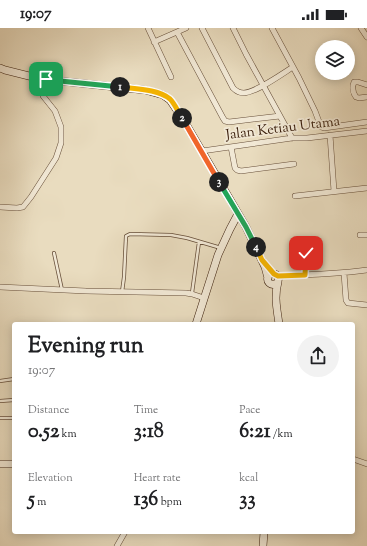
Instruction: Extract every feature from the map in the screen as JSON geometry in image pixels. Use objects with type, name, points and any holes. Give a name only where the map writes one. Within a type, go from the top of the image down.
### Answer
[{"type":"street","points":[[148,28],[171,77]]},
{"type":"street","points":[[154,42],[186,28]]},
{"type":"street","points":[[202,28],[233,88],[239,92],[244,93],[263,85],[293,67]]},
{"type":"street","points":[[233,28],[292,138]]},
{"type":"street","points":[[272,28],[315,111],[321,127],[324,128],[367,122]]},
{"type":"street","points":[[360,28],[367,37]]},
{"type":"street","points":[[177,32],[225,120],[228,122],[280,116]]},
{"type":"street","points":[[0,68],[46,79],[145,90],[164,95],[170,100],[202,151],[246,227],[262,260],[275,301],[279,322]]},
{"type":"street","points":[[0,207],[17,208],[23,206],[31,197],[56,158],[61,143],[61,127],[55,111],[43,96],[42,92],[46,79]]},
{"type":"street","points":[[367,85],[358,82],[354,82],[353,85],[354,95],[356,97],[367,97]]},
{"type":"street","name":"Jalan Ketiau Utama","points":[[202,151],[292,138],[367,131]]},
{"type":"street","points":[[330,135],[334,191]]},
{"type":"street","points":[[231,147],[235,168],[237,170],[241,171],[294,164]]},
{"type":"street","points":[[295,196],[367,188]]},
{"type":"street","points":[[197,322],[218,255],[238,214]]},
{"type":"street","points":[[360,235],[367,235]]},
{"type":"street","points":[[305,275],[306,245]]},
{"type":"street","points":[[262,260],[277,278],[275,301]]},
{"type":"street","points":[[277,278],[367,270]]},
{"type":"street","points":[[344,273],[346,300],[348,303],[367,305]]},
{"type":"street","points":[[269,281],[274,285],[277,278]]},
{"type":"street","points":[[0,287],[192,294],[204,298]]},
{"type":"street","points":[[355,460],[367,464]]},
{"type":"street","points":[[0,464],[12,464]]},
{"type":"street","points":[[117,546],[124,534]]},
{"type":"street","points":[[263,546],[264,534]]},
{"type":"lane","points":[[122,292],[126,236],[130,234],[171,235],[221,248]]},
{"type":"lane","points":[[192,294],[198,242]]},
{"type":"lane","points":[[54,253],[62,290]]},
{"type":"lane","points":[[0,380],[12,379]]},
{"type":"lane","points":[[0,401],[12,400]]},
{"type":"lane","points":[[0,418],[12,418]]},
{"type":"route","points":[[46,79],[145,90],[164,95],[175,106],[183,119],[246,227],[262,260],[274,274],[278,276],[305,275],[306,253]]}]
